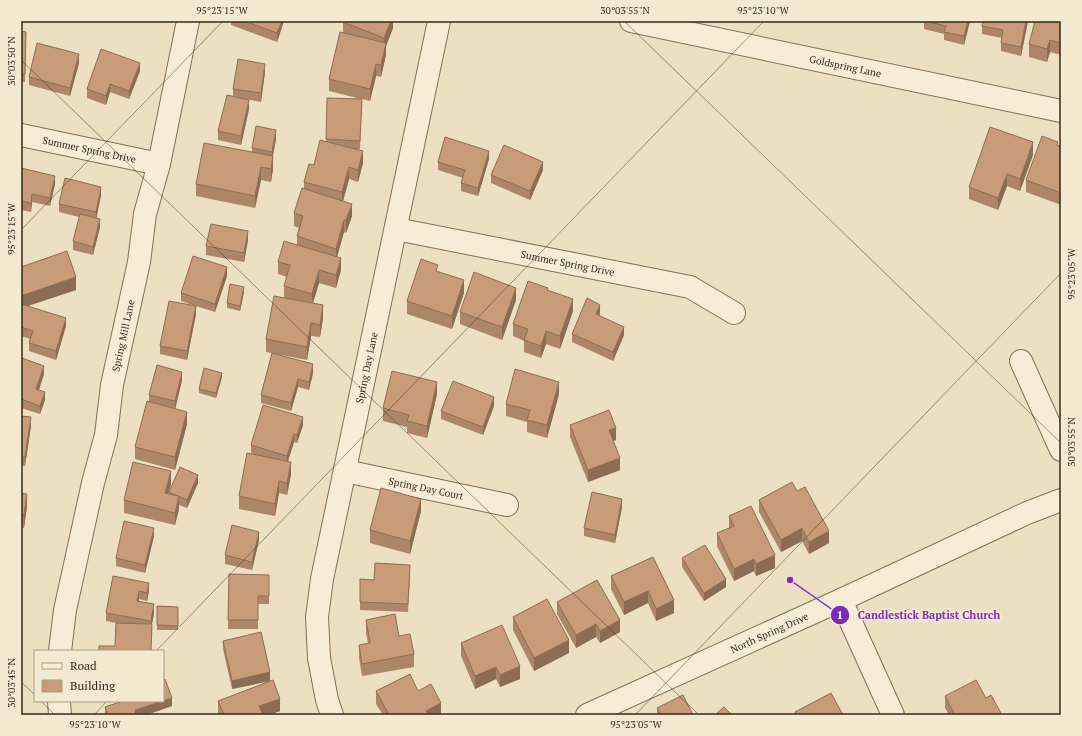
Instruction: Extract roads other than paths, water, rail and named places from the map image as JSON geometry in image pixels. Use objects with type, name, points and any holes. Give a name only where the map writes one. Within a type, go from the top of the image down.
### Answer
[{"type":"street","name":"Spring Mill Lane","points":[[60,650],[65,610],[93,483],[106,435],[112,385],[139,262],[145,214],[159,164],[188,21]]},
{"type":"street","name":"Spring Day Lane","points":[[332,715],[326,700],[319,658],[317,617],[322,579],[440,21]]},
{"type":"street","name":"Goldspring Lane","points":[[630,21],[1061,111]]},
{"type":"street","name":"Summer Spring Drive","points":[[21,135],[159,164]]},
{"type":"street","name":"Summer Spring Drive","points":[[396,228],[690,287],[734,313]]},
{"type":"street","points":[[1021,361],[1061,450]]},
{"type":"street","name":"Spring Day Court","points":[[346,470],[507,505]]},
{"type":"street","name":"North Spring Drive","points":[[587,715],[611,710],[1027,513],[1061,500]]},
{"type":"street","points":[[841,600],[893,715]]},
{"type":"street","points":[[59,702],[60,715]]},
{"type":"place","name":"Candlestick Baptist Church","points":[[790,580]]}]
